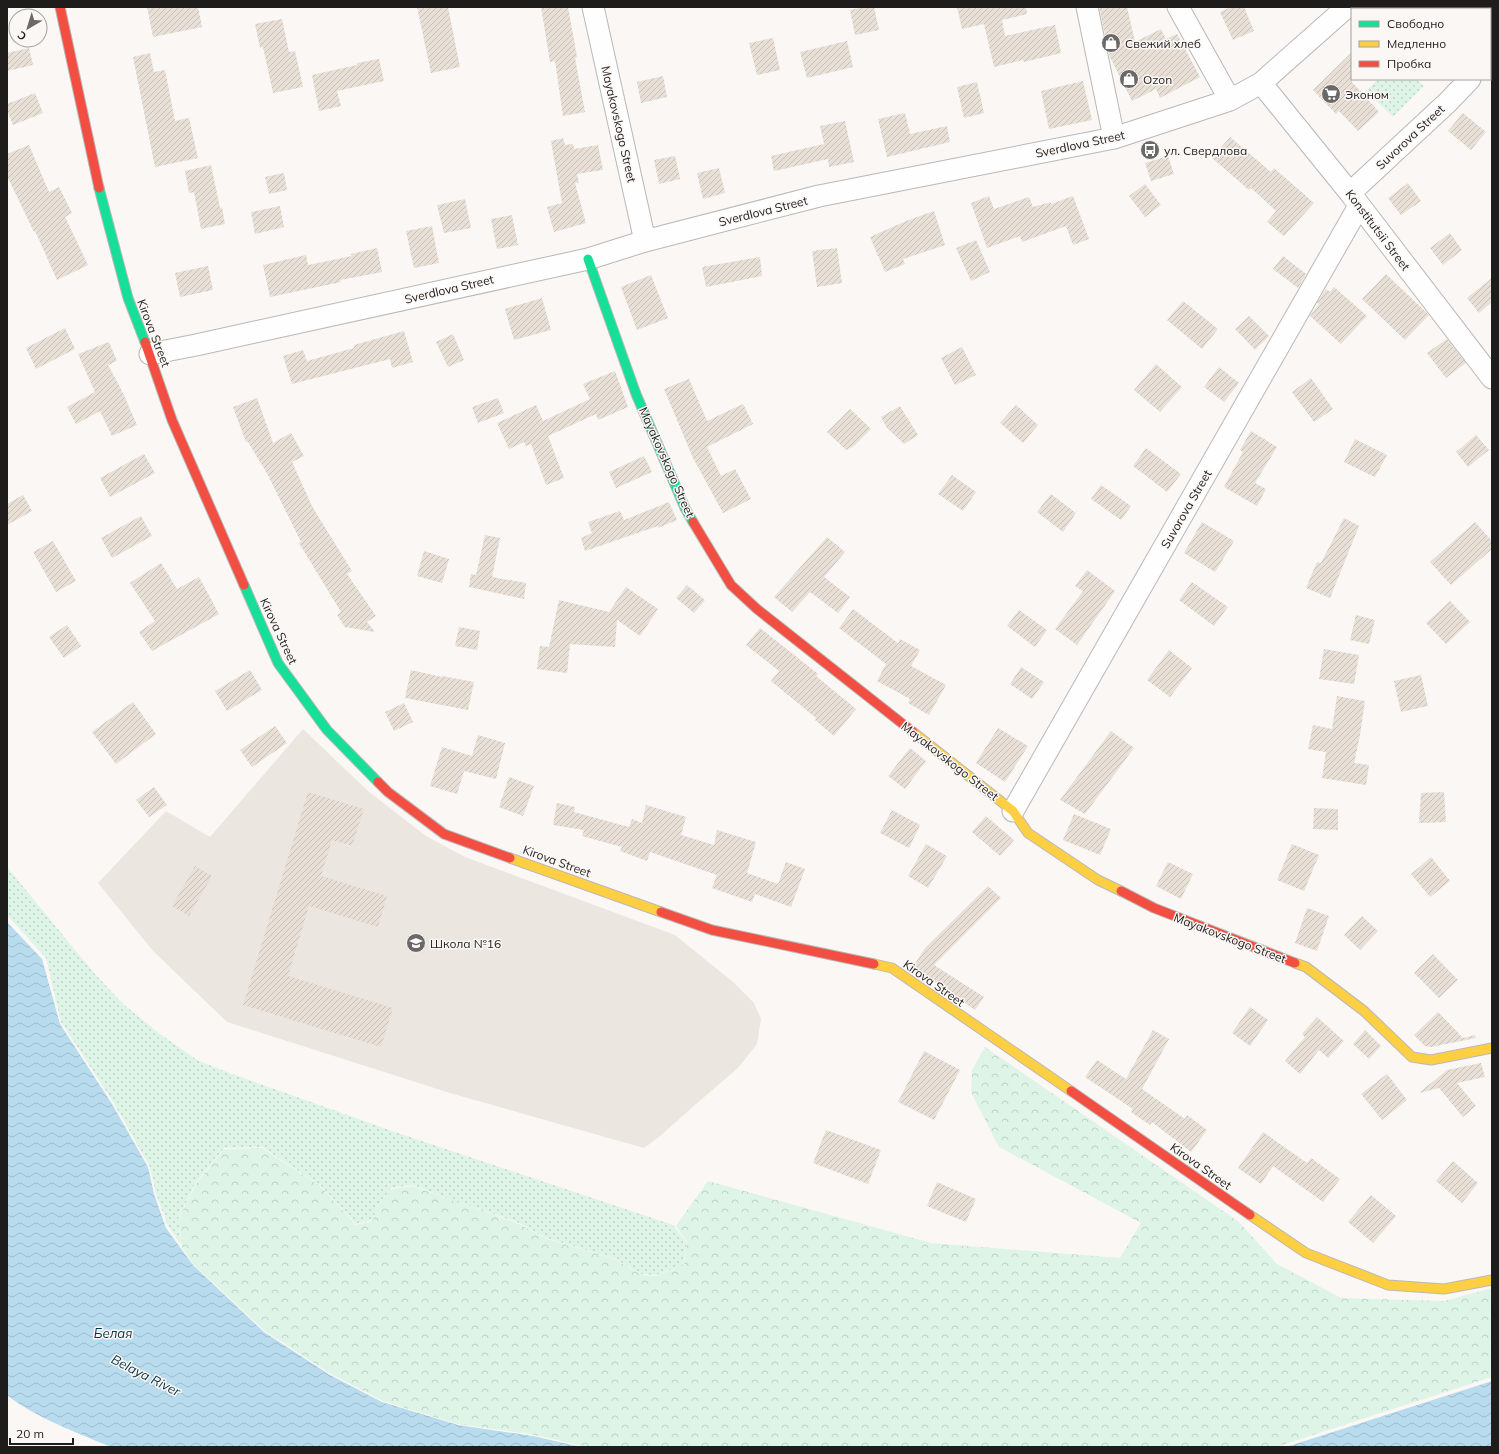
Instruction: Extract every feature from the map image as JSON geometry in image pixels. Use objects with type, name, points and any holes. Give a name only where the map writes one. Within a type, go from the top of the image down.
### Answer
[{"type":"street","name":"Kirova Street","points":[[60,7],[104,211],[128,298],[150,354],[172,420],[278,663],[327,730],[388,792],[444,834],[712,930],[892,968],[1306,1253],[1388,1285],[1444,1289],[1492,1280]]},
{"type":"street","name":"Mayakovskogo Street","points":[[593,7],[645,241]]},
{"type":"street","points":[[1087,7],[1114,138]]},
{"type":"street","points":[[1178,7],[1230,100]]},
{"type":"street","name":"Sverdlova Street","points":[[150,354],[196,346],[588,259],[645,241],[819,196],[1114,138],[1230,100],[1261,83],[1347,7]]},
{"type":"street","name":"Suvorova Street","points":[[1013,811],[1355,199],[1469,80]]},
{"type":"street","name":"Konstitutsii Street","points":[[1261,83],[1355,199],[1492,378]]},
{"type":"street","name":"Mayakovskogo Street","points":[[588,259],[636,394],[685,508],[731,585],[757,609],[1013,811],[1028,833],[1098,880],[1154,908],[1306,967],[1364,1011],[1412,1057],[1431,1060],[1492,1048]]},
{"type":"shaded area","name":"Школа №16","points":[[303,729],[368,791],[426,836],[465,857],[675,935],[733,982],[754,1003],[761,1019],[757,1044],[738,1068],[659,1137],[644,1148],[450,1093],[227,1022],[153,951],[98,883],[166,811],[210,837]]},
{"type":"green space","points":[[1377,80],[1417,80],[1424,86],[1393,117],[1366,91]]},
{"type":"green space","points":[[7,867],[94,973],[123,1004],[160,1034],[197,1060],[395,1132],[673,1225],[687,1243],[683,1265],[656,1275],[641,1274],[613,1258],[546,1238],[517,1222],[412,1185],[391,1188],[381,1202],[372,1220],[356,1224],[321,1186],[262,1147],[224,1148],[195,1184],[178,1219],[181,1245],[168,1226],[156,1194],[150,1167],[112,1100],[61,1022],[46,958],[7,915]]},
{"type":"green space","points":[[985,1047],[1239,1222],[1277,1264],[1341,1298],[1444,1301],[1492,1288],[1492,1377],[1276,1447],[588,1447],[530,1434],[457,1424],[383,1401],[331,1374],[265,1331],[193,1264],[182,1247],[178,1220],[196,1184],[224,1149],[262,1148],[320,1186],[356,1225],[372,1221],[381,1202],[391,1189],[412,1186],[517,1223],[547,1239],[612,1258],[642,1275],[656,1276],[684,1264],[687,1242],[676,1226],[708,1181],[931,1243],[1120,1258],[1141,1223],[999,1147],[971,1092],[972,1070]]},
{"type":"water","name":"Белая","points":[[7,922],[42,959],[60,1024],[112,1104],[148,1167],[154,1194],[166,1228],[193,1265],[264,1332],[330,1375],[382,1402],[458,1425],[533,1436],[581,1447],[111,1447],[43,1417],[7,1395]]},
{"type":"water","points":[[1492,1381],[1492,1447],[1286,1447]]},
{"type":"building","points":[[147,7],[198,7],[202,27],[153,37]]},
{"type":"building","points":[[417,7],[448,7],[460,67],[431,73]]},
{"type":"building","points":[[541,7],[568,7],[577,57],[575,58],[585,112],[563,116],[555,61],[550,62]]},
{"type":"building","points":[[874,7],[879,30],[855,35],[850,10]]},
{"type":"building","points":[[957,7],[1026,7],[1027,14],[1002,20],[1005,36],[1055,25],[1061,53],[1024,62],[1023,60],[994,67],[984,24],[962,29]]},
{"type":"building","points":[[1099,7],[1127,7],[1135,42],[1161,29],[1166,39],[1177,34],[1200,77],[1160,98],[1156,89],[1132,101],[1110,57]]},
{"type":"building","points":[[1231,7],[1244,7],[1254,31],[1233,40],[1220,12]]},
{"type":"building","points":[[282,19],[289,52],[295,51],[303,87],[273,93],[263,47],[260,48],[255,24]]},
{"type":"building","points":[[773,38],[780,70],[757,75],[749,43]]},
{"type":"building","points":[[847,41],[853,67],[807,78],[800,52]]},
{"type":"building","points":[[29,48],[33,65],[7,71],[7,53]]},
{"type":"building","points":[[150,53],[154,72],[165,70],[175,121],[189,118],[198,158],[155,167],[133,57]]},
{"type":"building","points":[[1351,53],[1351,80],[1379,112],[1358,131],[1339,111],[1336,114],[1313,90]]},
{"type":"building","points":[[379,59],[384,81],[337,91],[341,106],[319,111],[312,75],[357,65],[357,63]]},
{"type":"building","points":[[663,76],[667,97],[641,103],[637,82]]},
{"type":"building","points":[[1083,81],[1092,120],[1049,129],[1041,91]]},
{"type":"building","points":[[977,82],[984,113],[964,118],[957,87]]},
{"type":"building","points":[[35,93],[43,113],[13,125],[7,110],[7,104]]},
{"type":"building","points":[[905,113],[910,134],[947,126],[950,142],[887,157],[878,119]]},
{"type":"building","points":[[1463,113],[1486,132],[1471,150],[1448,131]]},
{"type":"building","points":[[845,121],[854,162],[829,167],[828,159],[774,171],[771,156],[824,144],[820,126]]},
{"type":"building","points":[[1230,137],[1271,172],[1274,168],[1314,203],[1284,236],[1267,222],[1276,211],[1251,188],[1249,190],[1212,158]]},
{"type":"building","points":[[563,138],[565,145],[573,144],[574,149],[598,145],[603,170],[577,174],[579,183],[575,183],[586,223],[554,232],[547,207],[562,203],[551,141]]},
{"type":"building","points":[[29,145],[49,192],[59,187],[72,213],[65,217],[88,265],[57,280],[35,231],[34,232],[7,176],[7,154]]},
{"type":"building","points":[[675,156],[680,179],[659,184],[654,160]]},
{"type":"building","points":[[1168,156],[1174,174],[1151,181],[1145,163]]},
{"type":"building","points":[[211,165],[225,224],[201,229],[194,192],[189,193],[185,171]]},
{"type":"building","points":[[719,168],[725,193],[703,199],[697,173]]},
{"type":"building","points":[[284,173],[287,190],[269,194],[265,177]]},
{"type":"building","points":[[1408,183],[1421,201],[1401,215],[1388,198]]},
{"type":"building","points":[[1145,184],[1161,205],[1145,217],[1129,196]]},
{"type":"building","points":[[989,196],[994,209],[1029,197],[1033,207],[1051,202],[1051,204],[1073,196],[1089,239],[1073,245],[1066,226],[1022,242],[1020,236],[987,248],[971,203]]},
{"type":"building","points":[[465,199],[471,228],[444,233],[437,205]]},
{"type":"building","points":[[280,206],[284,227],[255,234],[251,212]]},
{"type":"building","points":[[934,211],[945,245],[903,259],[905,264],[885,272],[870,237],[906,221]]},
{"type":"building","points":[[512,215],[518,245],[497,249],[491,219]]},
{"type":"building","points":[[432,226],[439,263],[414,268],[406,231]]},
{"type":"building","points":[[1450,233],[1462,250],[1443,265],[1430,248]]},
{"type":"building","points":[[976,240],[990,272],[971,281],[956,248]]},
{"type":"building","points":[[377,248],[382,272],[340,280],[341,282],[270,297],[263,265],[306,255],[308,265],[352,256],[351,254]]},
{"type":"building","points":[[837,248],[842,283],[817,287],[812,251]]},
{"type":"building","points":[[1283,256],[1306,274],[1298,288],[1273,269]]},
{"type":"building","points":[[760,257],[762,276],[706,287],[702,267]]},
{"type":"building","points":[[208,266],[213,290],[180,297],[175,273]]},
{"type":"building","points":[[1386,274],[1429,315],[1405,340],[1362,299]]},
{"type":"building","points":[[651,275],[668,318],[637,330],[621,287]]},
{"type":"building","points":[[1492,278],[1492,302],[1479,313],[1467,298]]},
{"type":"building","points":[[1334,287],[1367,316],[1341,344],[1310,316],[1319,304],[1317,303],[1326,289],[1330,292]]},
{"type":"building","points":[[542,298],[551,330],[514,340],[505,309]]},
{"type":"building","points":[[1183,301],[1218,329],[1202,349],[1167,320]]},
{"type":"building","points":[[1249,316],[1269,336],[1255,350],[1235,329]]},
{"type":"building","points":[[65,328],[75,349],[36,369],[26,348]]},
{"type":"building","points":[[404,331],[413,362],[392,368],[390,359],[292,384],[283,356],[303,350],[307,361],[354,348],[354,345]]},
{"type":"building","points":[[453,334],[464,360],[448,367],[436,342]]},
{"type":"building","points":[[1447,339],[1466,363],[1446,378],[1427,353]]},
{"type":"building","points":[[109,342],[117,361],[108,365],[122,391],[137,425],[112,436],[100,411],[76,424],[67,407],[95,392],[78,354]]},
{"type":"building","points":[[962,347],[976,375],[955,385],[941,358]]},
{"type":"building","points":[[1156,364],[1182,387],[1160,412],[1134,390]]},
{"type":"building","points":[[1219,367],[1239,383],[1224,402],[1204,387]]},
{"type":"building","points":[[615,371],[628,407],[598,420],[596,414],[548,436],[564,478],[546,485],[531,444],[526,446],[524,442],[509,449],[497,423],[536,405],[543,421],[590,399],[583,384]]},
{"type":"building","points":[[1311,378],[1333,409],[1314,422],[1292,392]]},
{"type":"building","points":[[689,379],[707,421],[743,404],[753,424],[707,447],[721,476],[735,469],[751,499],[723,513],[693,458],[664,389]]},
{"type":"building","points":[[257,398],[273,443],[291,433],[304,456],[292,462],[313,508],[352,571],[347,574],[376,616],[367,622],[375,632],[345,627],[337,615],[341,612],[299,543],[301,542],[268,475],[248,442],[246,442],[233,407]]},
{"type":"building","points":[[498,398],[504,413],[478,423],[472,407]]},
{"type":"building","points":[[1016,405],[1038,425],[1023,443],[1000,423]]},
{"type":"building","points":[[900,406],[918,435],[904,444],[887,428],[881,417]]},
{"type":"building","points":[[850,409],[871,429],[854,446],[846,450],[827,432]]},
{"type":"building","points":[[1251,431],[1277,447],[1255,483],[1266,489],[1257,506],[1224,487],[1243,452],[1240,450]]},
{"type":"building","points":[[1476,435],[1489,450],[1468,467],[1456,452]]},
{"type":"building","points":[[1355,439],[1387,455],[1375,477],[1344,462]]},
{"type":"building","points":[[1146,448],[1181,474],[1167,492],[1133,466]]},
{"type":"building","points":[[144,454],[155,473],[110,497],[100,478]]},
{"type":"building","points":[[644,456],[652,472],[616,488],[609,472]]},
{"type":"building","points":[[952,475],[976,492],[963,511],[938,494]]},
{"type":"building","points":[[1101,485],[1131,506],[1121,520],[1091,499]]},
{"type":"building","points":[[1051,494],[1076,513],[1063,532],[1037,512]]},
{"type":"building","points":[[23,495],[32,511],[7,525],[7,504]]},
{"type":"building","points":[[669,502],[677,520],[658,528],[658,526],[585,551],[581,538],[592,533],[588,522],[620,511],[624,520]]},
{"type":"building","points":[[141,516],[152,536],[112,558],[101,538]]},
{"type":"building","points":[[1344,518],[1359,526],[1330,598],[1306,588],[1317,562],[1321,563]]},
{"type":"building","points":[[1202,522],[1234,541],[1215,572],[1184,553]]},
{"type":"building","points":[[1475,522],[1492,541],[1492,549],[1451,585],[1430,562]]},
{"type":"building","points":[[485,535],[500,538],[492,577],[526,583],[524,599],[469,587],[471,574],[476,575]]},
{"type":"building","points":[[827,537],[845,552],[824,577],[850,597],[838,613],[810,592],[792,612],[774,597]]},
{"type":"building","points":[[53,541],[76,581],[56,592],[33,552]]},
{"type":"building","points":[[424,551],[449,559],[442,583],[417,576]]},
{"type":"building","points":[[161,563],[177,589],[199,577],[219,614],[152,651],[139,632],[155,621],[130,583]]},
{"type":"building","points":[[1087,570],[1115,591],[1077,645],[1055,629],[1083,591],[1075,586]]},
{"type":"building","points":[[1192,582],[1228,607],[1214,626],[1179,600]]},
{"type":"building","points":[[687,585],[705,600],[694,613],[676,598]]},
{"type":"building","points":[[626,587],[658,609],[640,636],[617,620],[615,647],[570,644],[567,673],[537,669],[540,646],[549,647],[559,600],[609,612]]},
{"type":"building","points":[[1450,601],[1470,622],[1446,644],[1426,623]]},
{"type":"building","points":[[853,609],[898,643],[900,639],[920,650],[911,666],[946,685],[929,715],[908,703],[910,699],[877,681],[886,664],[839,628]]},
{"type":"building","points":[[1019,610],[1047,630],[1035,647],[1007,626]]},
{"type":"building","points":[[1356,615],[1375,620],[1369,644],[1350,640]]},
{"type":"building","points":[[67,625],[81,646],[64,658],[49,637]]},
{"type":"building","points":[[459,627],[480,631],[477,650],[455,646]]},
{"type":"building","points":[[760,628],[818,674],[816,676],[856,709],[834,736],[815,720],[816,718],[771,681],[779,671],[746,645]]},
{"type":"building","points":[[1324,649],[1359,655],[1354,684],[1319,679]]},
{"type":"building","points":[[1169,650],[1192,668],[1170,697],[1147,680]]},
{"type":"building","points":[[1021,667],[1044,682],[1032,699],[1010,684]]},
{"type":"building","points":[[250,670],[262,690],[227,711],[215,691]]},
{"type":"building","points":[[411,670],[474,682],[468,710],[405,698]]},
{"type":"building","points":[[1421,675],[1428,706],[1401,712],[1394,681]]},
{"type":"building","points":[[1337,696],[1365,701],[1354,763],[1369,765],[1366,785],[1322,778],[1326,752],[1308,749],[1313,725],[1332,729]]},
{"type":"building","points":[[133,702],[156,734],[116,764],[92,732]]},
{"type":"building","points":[[404,703],[413,722],[394,731],[385,712]]},
{"type":"building","points":[[275,726],[287,743],[252,767],[240,750]]},
{"type":"building","points":[[998,728],[1028,746],[1005,782],[976,763]]},
{"type":"building","points":[[1111,731],[1134,748],[1085,814],[1060,800]]},
{"type":"building","points":[[478,735],[505,743],[496,779],[464,771],[457,794],[430,786],[442,747],[472,756]]},
{"type":"building","points":[[910,748],[926,761],[905,789],[888,776]]},
{"type":"building","points":[[509,777],[534,786],[523,816],[499,807]]},
{"type":"building","points":[[154,787],[167,805],[149,817],[136,800]]},
{"type":"building","points":[[308,792],[364,809],[352,846],[332,840],[321,876],[387,896],[378,927],[309,906],[288,976],[393,1008],[381,1047],[243,1005]]},
{"type":"building","points":[[1444,792],[1446,822],[1419,823],[1421,793]]},
{"type":"building","points":[[557,803],[575,807],[574,812],[629,827],[632,819],[642,823],[646,805],[686,817],[681,835],[714,845],[717,830],[756,842],[747,873],[778,884],[786,862],[805,869],[791,907],[755,894],[752,902],[712,888],[717,875],[650,852],[647,861],[620,851],[622,847],[582,836],[584,830],[553,825]]},
{"type":"building","points":[[1314,808],[1338,809],[1338,830],[1313,829]]},
{"type":"building","points":[[892,810],[920,825],[909,848],[880,833]]},
{"type":"building","points":[[1074,814],[1111,829],[1100,855],[1063,840]]},
{"type":"building","points":[[986,816],[1014,840],[1000,856],[972,832]]},
{"type":"building","points":[[926,844],[947,856],[928,888],[908,876]]},
{"type":"building","points":[[1292,844],[1319,855],[1304,891],[1277,880]]},
{"type":"building","points":[[1431,857],[1450,881],[1430,897],[1411,874]]},
{"type":"building","points":[[1168,862],[1193,874],[1181,899],[1156,886]]},
{"type":"building","points":[[195,866],[212,876],[189,916],[172,906]]},
{"type":"building","points":[[988,886],[1001,898],[934,965],[984,997],[975,1010],[913,967],[925,948]]},
{"type":"building","points":[[1307,908],[1329,916],[1317,951],[1295,943]]},
{"type":"building","points":[[1362,916],[1378,931],[1360,950],[1344,935]]},
{"type":"building","points":[[1433,954],[1458,980],[1439,998],[1414,973]]},
{"type":"building","points":[[1250,1007],[1268,1020],[1250,1046],[1232,1033]]},
{"type":"building","points":[[1438,1012],[1463,1038],[1475,1035],[1476,1038],[1431,1047],[1425,1046],[1414,1035]]},
{"type":"building","points":[[1317,1017],[1344,1041],[1328,1058],[1319,1050],[1300,1074],[1285,1061],[1305,1037],[1302,1034]]},
{"type":"building","points":[[1153,1030],[1169,1039],[1142,1089],[1185,1119],[1187,1115],[1207,1130],[1191,1152],[1152,1122],[1150,1125],[1131,1112],[1133,1109],[1085,1077],[1097,1060],[1126,1079]]},
{"type":"building","points":[[1365,1030],[1381,1046],[1369,1059],[1353,1044]]},
{"type":"building","points":[[924,1051],[960,1070],[934,1120],[898,1102]]},
{"type":"building","points":[[1481,1063],[1485,1077],[1457,1083],[1476,1106],[1463,1117],[1439,1088],[1419,1093],[1447,1070]]},
{"type":"building","points":[[1387,1074],[1407,1100],[1382,1120],[1361,1094]]},
{"type":"building","points":[[826,1130],[881,1150],[868,1184],[813,1163]]},
{"type":"building","points":[[1263,1132],[1307,1163],[1311,1158],[1340,1179],[1323,1202],[1273,1166],[1261,1184],[1238,1168]]},
{"type":"building","points":[[1453,1161],[1478,1183],[1462,1203],[1436,1181]]},
{"type":"building","points":[[937,1182],[976,1199],[966,1222],[927,1206]]},
{"type":"building","points":[[1371,1195],[1396,1216],[1373,1243],[1348,1222]]},
{"type":"traffic: fast","points":[[99,188],[128,298],[145,342]]},
{"type":"traffic: fast","points":[[588,259],[636,394],[685,508],[693,522]]},
{"type":"traffic: fast","points":[[244,585],[278,663],[327,730],[378,782]]},
{"type":"traffic: slow","points":[[913,732],[1013,811],[1028,833],[1098,880],[1121,891]]},
{"type":"traffic: slow","points":[[510,858],[661,912]]},
{"type":"traffic: slow","points":[[1295,963],[1306,967],[1364,1011],[1412,1057],[1431,1060],[1492,1048]]},
{"type":"traffic: slow","points":[[874,964],[892,968],[1071,1091]]},
{"type":"traffic: slow","points":[[1250,1215],[1306,1253],[1388,1285],[1444,1289],[1492,1280]]},
{"type":"traffic: jam","points":[[60,7],[99,188]]},
{"type":"traffic: jam","points":[[145,342],[172,420],[244,585]]},
{"type":"traffic: jam","points":[[693,522],[731,585],[757,609],[913,732]]},
{"type":"traffic: jam","points":[[378,782],[388,792],[444,834],[510,858]]},
{"type":"traffic: jam","points":[[1121,891],[1154,908],[1295,963]]},
{"type":"traffic: jam","points":[[661,912],[712,930],[874,964]]},
{"type":"traffic: jam","points":[[1071,1091],[1250,1215]]},
{"type":"place","name":"Свежий хлеб","points":[[1111,43]]},
{"type":"place","name":"Ozon","points":[[1129,79]]},
{"type":"place","name":"Эконом","points":[[1331,94]]},
{"type":"place","name":"ул. Свердлова","points":[[1150,150]]},
{"type":"place","name":"Школа №16","points":[[416,943]]},
{"type":"water label","name":"Belaya River","points":[[146,1375]]}]
